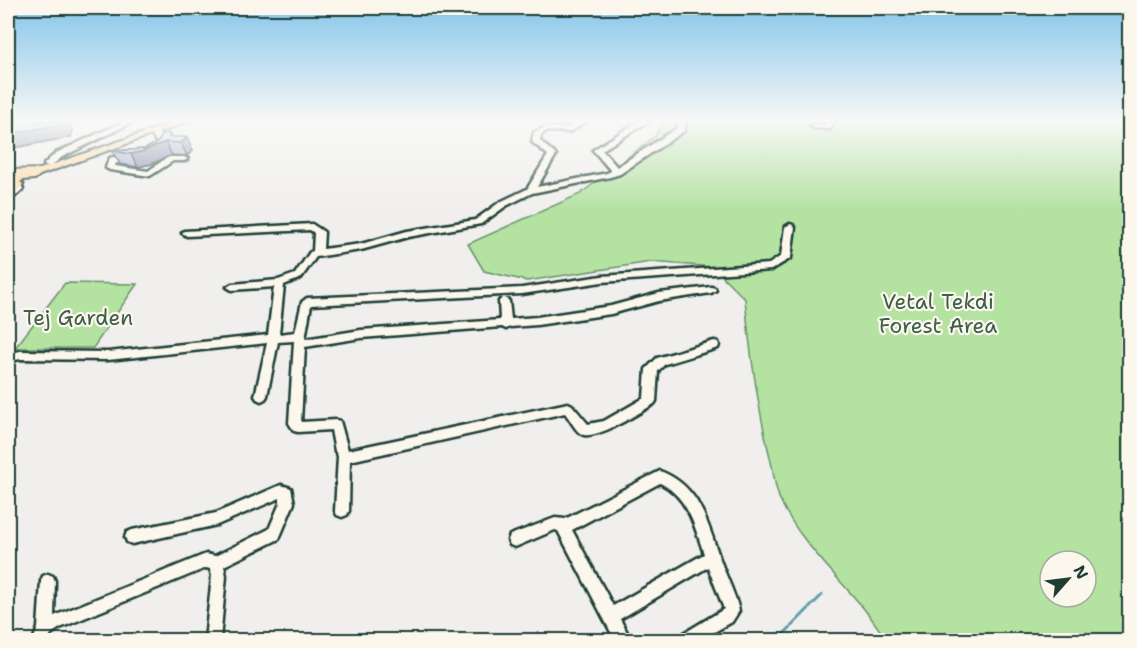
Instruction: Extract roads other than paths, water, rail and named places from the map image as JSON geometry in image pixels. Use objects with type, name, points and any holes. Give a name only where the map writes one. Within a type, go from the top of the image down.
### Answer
[{"type":"main road","points":[[19,180],[48,164],[87,151]]},
{"type":"main road","points":[[19,180],[99,151]]},
{"type":"street","points":[[48,164],[67,151]]},
{"type":"street","points":[[153,155],[160,151]]},
{"type":"street","points":[[530,191],[552,155],[547,151]]},
{"type":"street","points":[[598,151],[617,172]]},
{"type":"street","points":[[232,287],[279,283],[298,276],[310,256],[361,247],[407,234],[478,222],[503,204],[530,191],[605,177],[617,172],[648,151]]},
{"type":"street","points":[[137,161],[113,160],[110,168],[150,174],[171,159],[184,159]]},
{"type":"street","points":[[187,233],[312,227],[320,232],[318,254]]},
{"type":"street","points":[[342,511],[344,455],[341,451],[336,425],[301,427],[295,423],[299,340],[307,302],[531,290],[602,279],[771,267],[786,258],[790,227]]},
{"type":"street","points":[[261,396],[273,339],[279,283]]},
{"type":"street","points":[[8,358],[20,355],[108,356],[273,339],[299,340],[507,325],[611,310],[659,297],[711,290]]},
{"type":"street","points":[[504,301],[507,325]]},
{"type":"street","points":[[344,455],[568,408],[585,430],[600,427],[650,401],[652,369],[661,361],[714,345]]},
{"type":"street","points":[[515,540],[555,524],[566,526],[660,477],[674,484],[689,500],[698,515],[732,611],[727,617],[686,640]]},
{"type":"street","points":[[43,635],[54,623],[206,561],[216,563],[274,534],[287,503],[286,492],[281,491],[217,519],[132,537]]},
{"type":"street","points":[[566,526],[565,532],[623,640]]},
{"type":"street","points":[[610,616],[712,557]]},
{"type":"street","points":[[213,640],[219,576],[216,563]]},
{"type":"street","points":[[43,635],[48,581]]},
{"type":"waterway","points":[[778,640],[822,595]]},
{"type":"park label","name":"Vetal Tekdi Forest Area","points":[[938,314]]},
{"type":"park label","name":"Tej Garden","points":[[78,318]]}]
